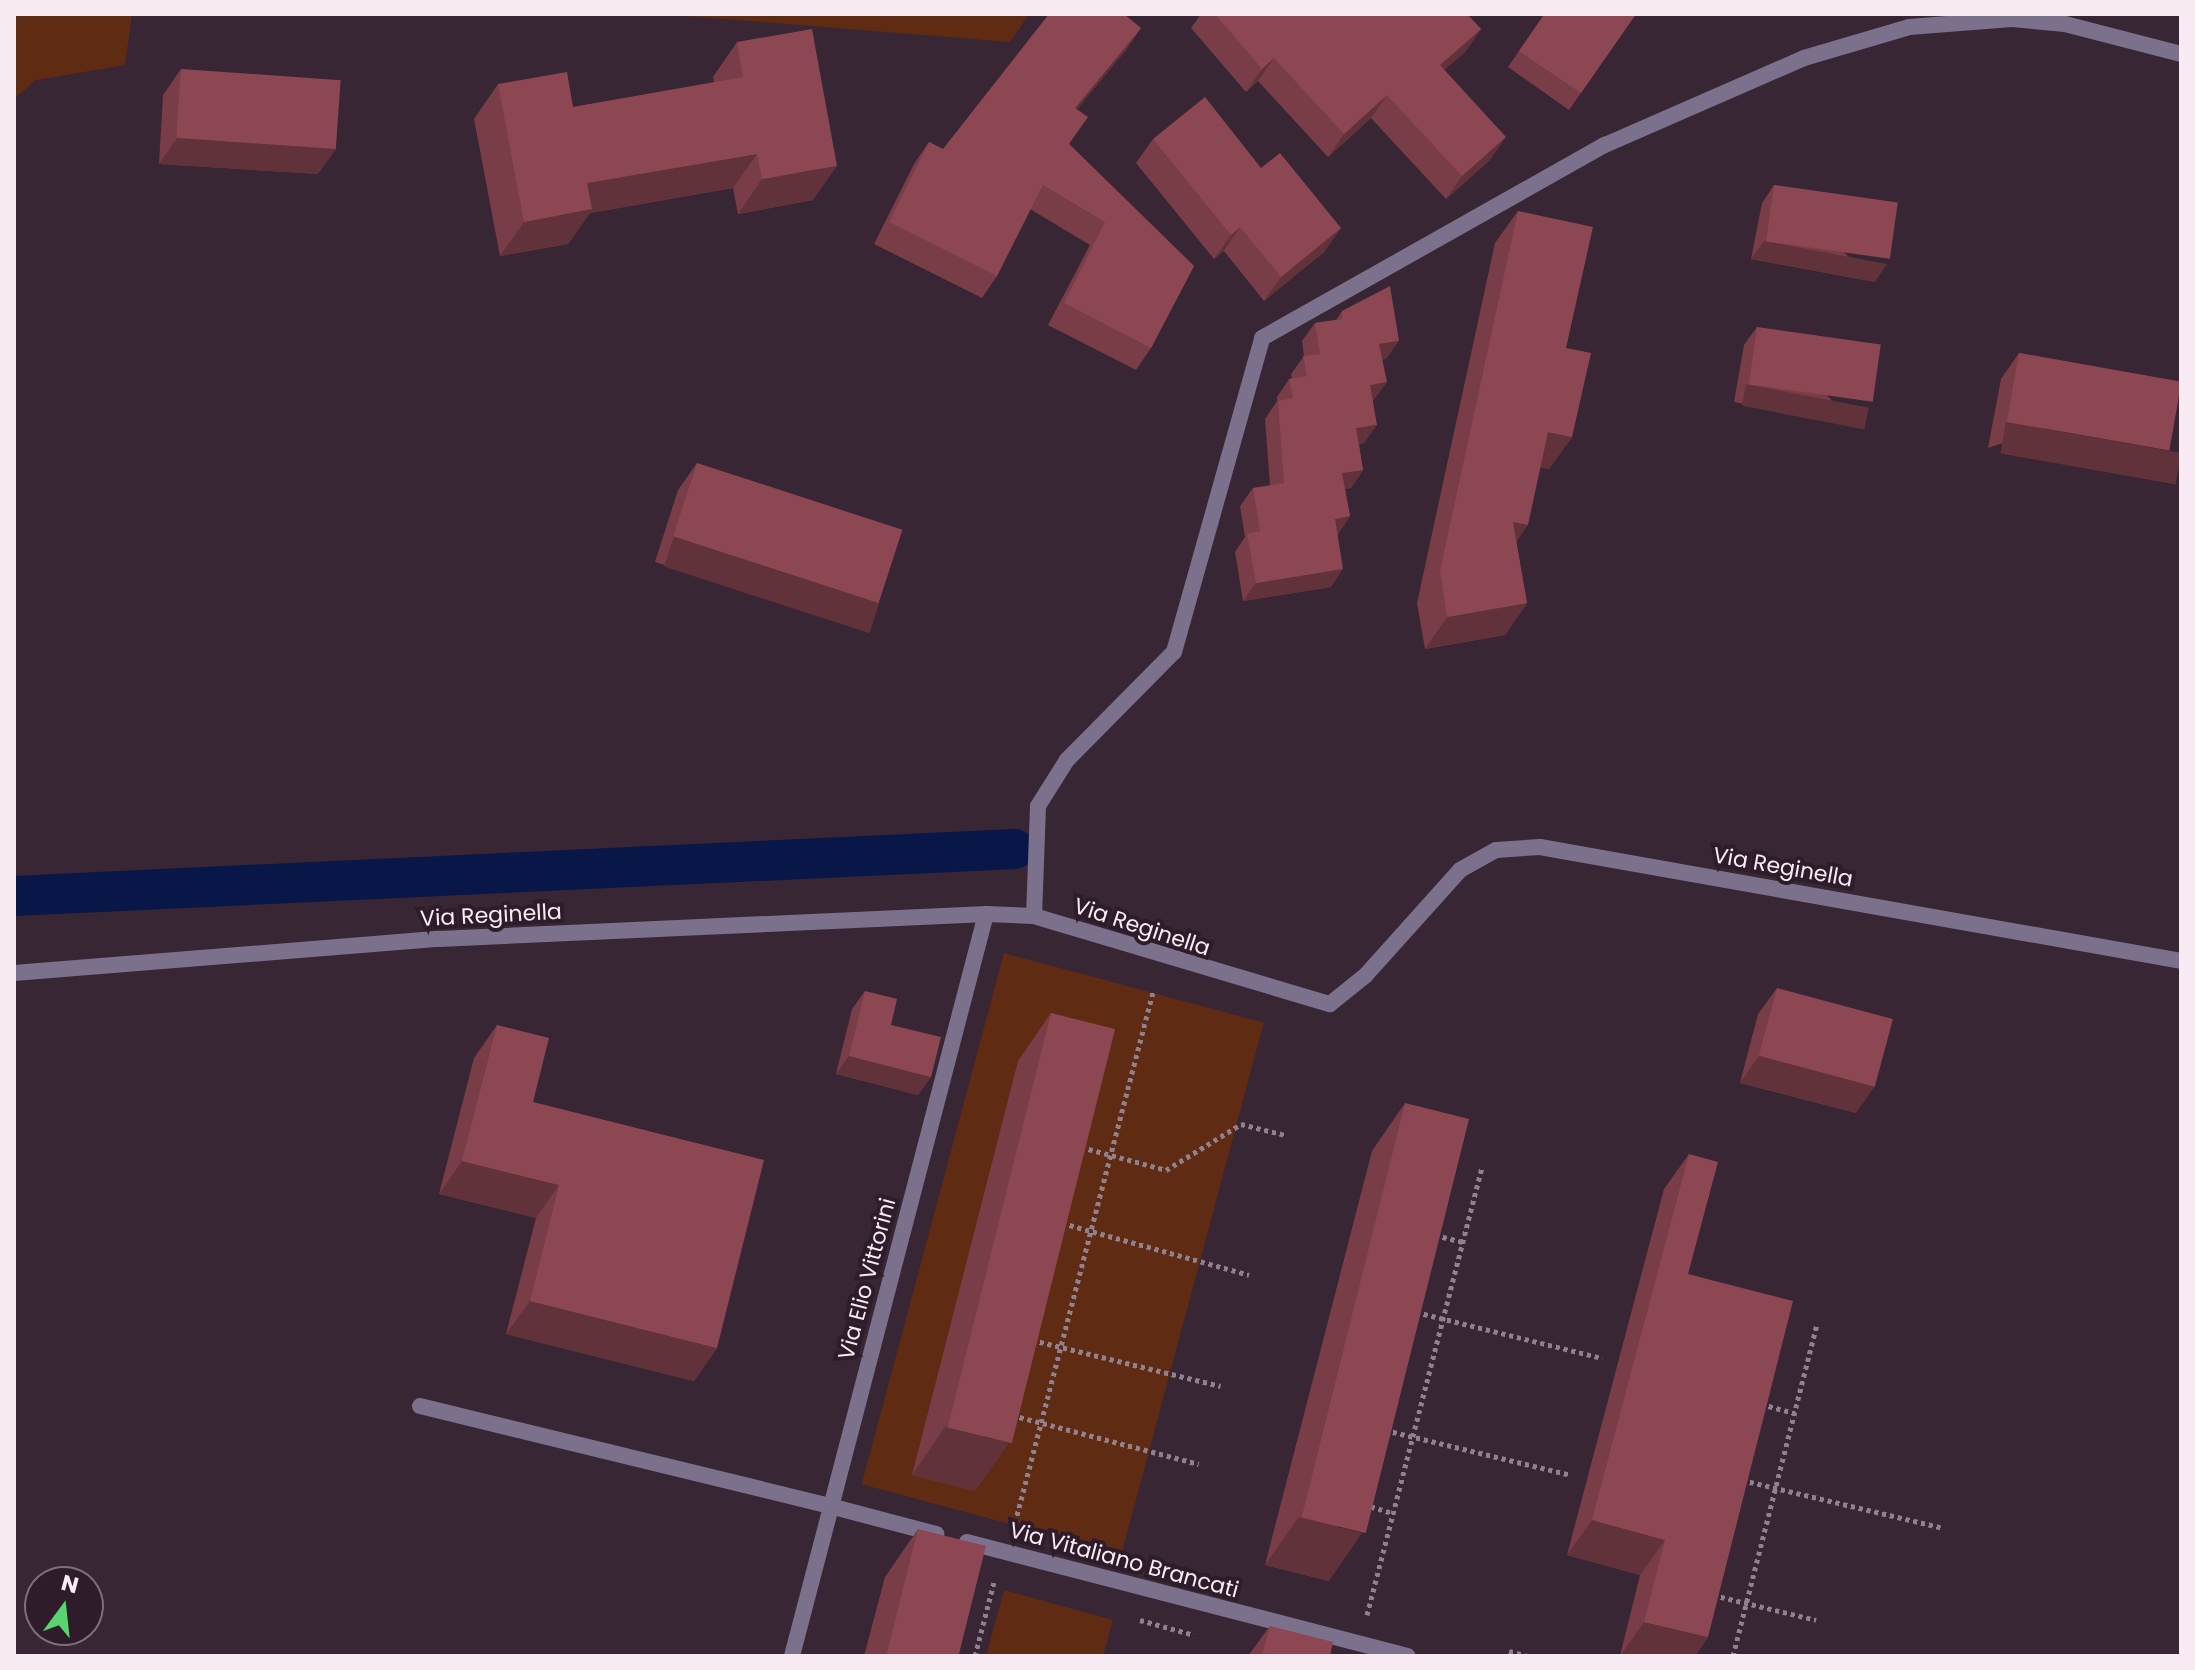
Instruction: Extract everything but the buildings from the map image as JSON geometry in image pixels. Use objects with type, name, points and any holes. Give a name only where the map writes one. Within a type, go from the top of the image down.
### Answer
[{"type":"street","points":[[1034,916],[1038,806],[1067,760],[1174,652],[1262,338],[1605,145],[1804,58],[1909,27],[2012,19],[2065,24],[2181,54]]},
{"type":"street","name":"Via Reginella","points":[[14,973],[439,939],[986,914],[1034,916],[1330,1004],[1365,976],[1460,870],[1496,850],[1540,847],[2181,961]]},
{"type":"street","name":"Via Elio Vittorini","points":[[792,1656],[986,914]]},
{"type":"street","name":"Via Vitaliano Brancati","points":[[420,1406],[830,1506],[1407,1656]]},
{"type":"path","points":[[1015,1523],[1153,992]]},
{"type":"path","points":[[1064,1143],[1166,1170],[1241,1124],[1285,1135]]},
{"type":"path","points":[[1367,1615],[1482,1167]]},
{"type":"path","points":[[1045,1218],[1249,1275]]},
{"type":"path","points":[[1419,1230],[1463,1242]]},
{"type":"path","points":[[1399,1307],[1602,1358]]},
{"type":"path","points":[[1733,1656],[1817,1325]]},
{"type":"path","points":[[1015,1336],[1220,1386]]},
{"type":"path","points":[[1752,1401],[1795,1413]]},
{"type":"path","points":[[996,1411],[1199,1464]]},
{"type":"path","points":[[1369,1426],[1571,1475]]},
{"type":"path","points":[[1733,1478],[1940,1527]]},
{"type":"path","points":[[1350,1500],[1393,1513]]},
{"type":"path","points":[[975,1656],[994,1582]]},
{"type":"path","points":[[1704,1592],[1816,1620]]},
{"type":"path","points":[[1140,1620],[1194,1635]]},
{"type":"path","points":[[1509,1651],[1528,1656]]},
{"type":"shaded area","points":[[14,14],[132,14],[125,65],[36,80],[14,99]]},
{"type":"shaded area","points":[[661,14],[1029,14],[1010,42]]},
{"type":"shaded area","points":[[1004,953],[1264,1023],[1121,1554],[862,1484]]},
{"type":"shaded area","points":[[1004,1590],[1113,1620],[1103,1656],[986,1656]]},
{"type":"waterway","points":[[14,896],[1015,849]]}]
